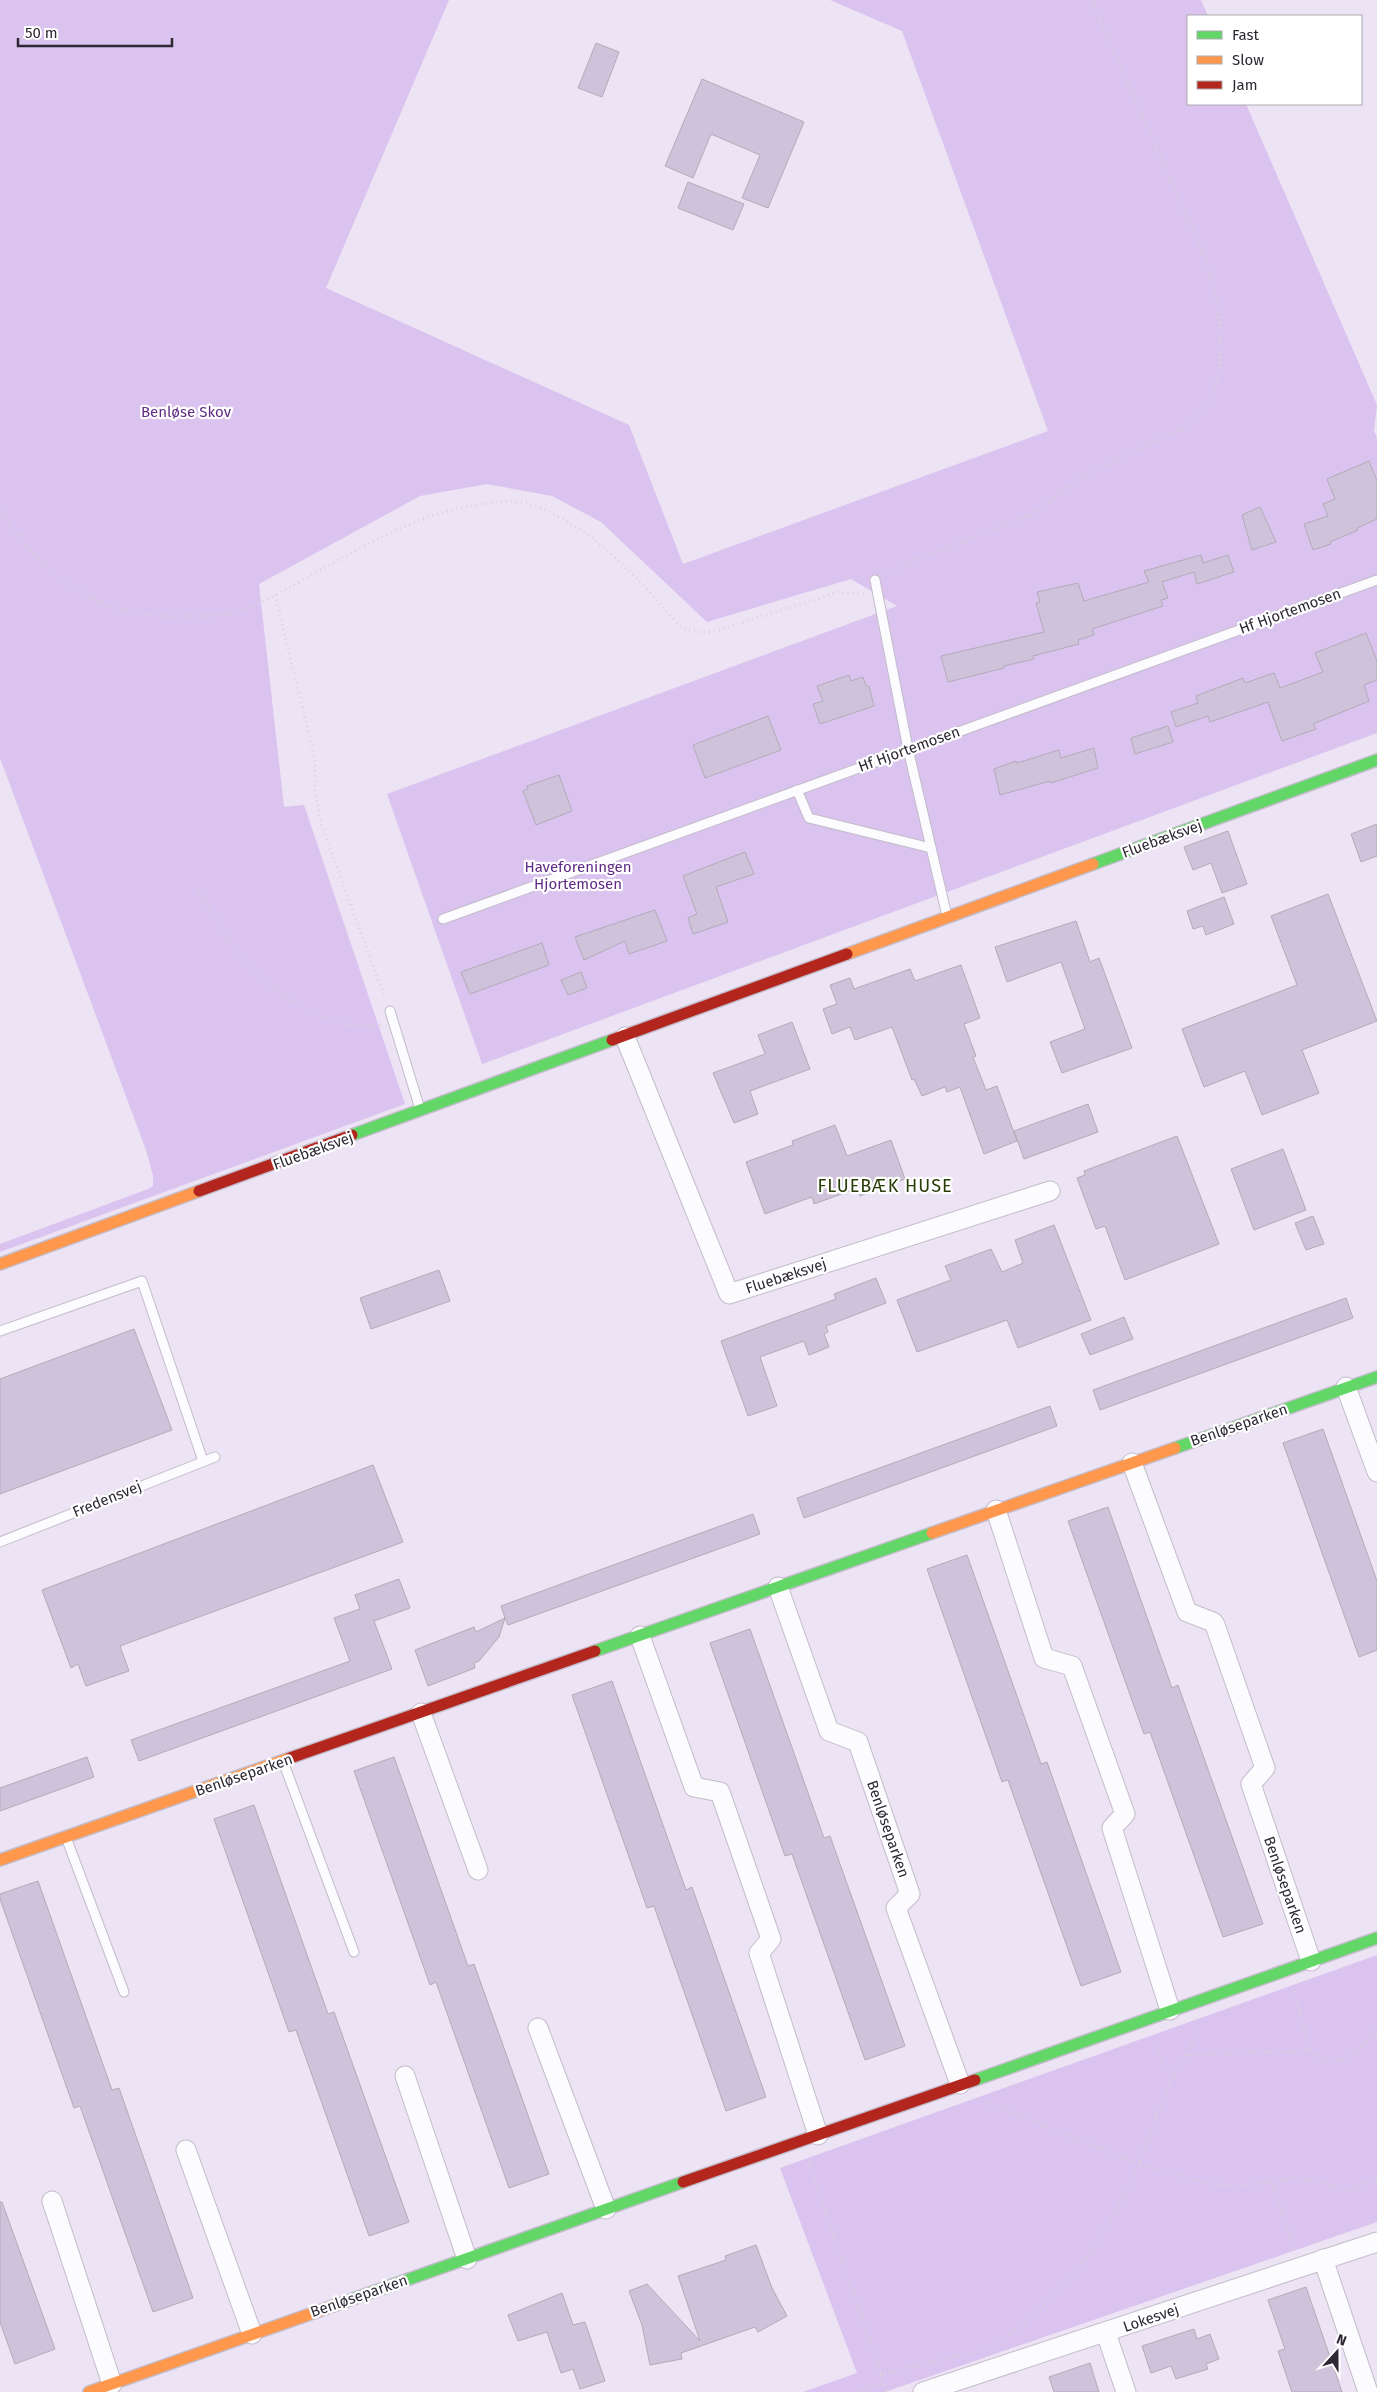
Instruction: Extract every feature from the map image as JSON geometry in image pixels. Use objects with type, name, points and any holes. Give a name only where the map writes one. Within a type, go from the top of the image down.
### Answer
[{"type":"street","name":"Fluebæksvej","points":[[0,1264],[421,1112],[1377,760]]},
{"type":"street","name":"Fluebæksvej","points":[[625,1037],[729,1294],[1050,1191]]},
{"type":"street","name":"Benløseparken","points":[[0,1860],[1377,1377]]},
{"type":"street","points":[[1346,1388],[1377,1472]]},
{"type":"street","name":"Benløseparken","points":[[1132,1463],[1187,1612],[1213,1622],[1215,1625],[1265,1768],[1251,1784],[1311,1961]]},
{"type":"street","points":[[996,1510],[1044,1658],[1072,1666],[1125,1814],[1112,1828],[1170,2010]]},
{"type":"street","name":"Benløseparken","points":[[778,1587],[829,1731],[858,1742],[910,1894],[896,1908],[960,2084]]},
{"type":"street","points":[[640,1636],[694,1787],[720,1792],[771,1939],[759,1953],[810,2137]]},
{"type":"street","points":[[421,1713],[478,1870]]},
{"type":"street","name":"Benløseparken","points":[[88,2392],[1377,1938]]},
{"type":"street","points":[[538,2028],[606,2209]]},
{"type":"street","points":[[405,2076],[466,2258]]},
{"type":"street","points":[[186,2150],[252,2334]]},
{"type":"street","points":[[52,2201],[112,2384]]},
{"type":"street","name":"Lokesvej","points":[[923,2392],[1377,2242]]},
{"type":"street","points":[[1323,2260],[1368,2392]]},
{"type":"street","points":[[1106,2333],[1126,2392]]},
{"type":"lane","points":[[875,580],[908,749],[947,919]]},
{"type":"lane","name":"Hf Hjortemosen","points":[[443,920],[908,749],[1377,580]]},
{"type":"lane","points":[[797,790],[809,818],[931,848]]},
{"type":"lane","points":[[392,1016],[421,1112]]},
{"type":"lane","points":[[0,1331],[142,1281],[203,1461]]},
{"type":"lane","name":"Fredensvej","points":[[0,1542],[214,1457]]},
{"type":"lane","points":[[282,1761],[354,1952]]},
{"type":"lane","points":[[66,1837],[124,1992]]},
{"type":"path","points":[[875,580],[907,563],[1031,516],[1085,475],[1188,426],[1214,394],[1220,363],[1222,331],[1215,292],[1205,256],[1092,0]]},
{"type":"path","points":[[0,510],[15,534],[51,572],[90,598],[128,613],[156,616],[195,616],[233,612],[275,595],[410,523],[450,509],[490,503],[520,502],[542,508],[577,527],[611,553],[681,627],[696,632],[713,632],[838,592],[856,592],[878,599]]},
{"type":"path","points":[[197,890],[247,962],[289,999],[341,1024],[379,1026],[392,1016],[321,824],[316,790],[315,758],[275,595]]},
{"type":"path","points":[[1288,1969],[1310,2051]]},
{"type":"path","points":[[1145,2019],[1164,2066],[1174,2072]]},
{"type":"path","points":[[880,2374],[981,2351],[1009,2336],[1043,2308],[1083,2261],[1110,2222],[1139,2164],[1174,2072],[1186,2056],[1310,2051],[1328,2062],[1346,2060],[1377,2030]]},
{"type":"path","points":[[983,2102],[990,2102],[1139,2164],[1209,2184],[1240,2186],[1294,2178],[1317,2180],[1345,2191],[1377,2179]]},
{"type":"path","points":[[810,2137],[887,2392]]},
{"type":"path","points":[[1272,2181],[1301,2267]]},
{"type":"path","points":[[857,2392],[883,2383]]},
{"type":"green space","points":[[0,0],[449,0],[326,288],[629,425],[683,564],[1048,431],[902,31],[830,0],[1201,0],[1208,15],[1187,15],[1187,105],[1246,105],[1377,405],[1374,431],[1377,438],[1377,733],[482,1064],[387,794],[897,606],[851,579],[707,622],[601,522],[552,496],[487,484],[420,496],[259,584],[284,807],[304,805],[405,1104],[0,1252],[0,1244],[148,1189],[153,1186],[153,1176],[146,1150],[0,758]]},
{"type":"green space","points":[[1377,1955],[1377,2222],[885,2392],[803,2392],[857,2373],[780,2168]]},
{"type":"building","points":[[596,43],[619,52],[602,97],[578,88]]},
{"type":"building","points":[[702,79],[804,122],[768,208],[742,198],[760,155],[711,134],[693,178],[665,166]]},
{"type":"building","points":[[688,182],[744,204],[733,230],[678,208]]},
{"type":"building","points":[[1369,461],[1377,481],[1377,519],[1357,528],[1358,530],[1330,542],[1331,544],[1313,550],[1304,524],[1328,516],[1323,504],[1335,499],[1327,479]]},
{"type":"building","points":[[1260,507],[1276,542],[1252,550],[1242,515]]},
{"type":"building","points":[[1201,555],[1203,563],[1228,555],[1234,572],[1197,584],[1194,572],[1162,582],[1168,598],[1161,600],[1163,606],[1092,629],[1094,635],[1078,640],[1079,644],[1033,656],[1034,659],[1004,666],[1004,668],[948,682],[941,656],[1044,632],[1036,603],[1040,602],[1037,592],[1078,583],[1084,601],[1149,582],[1144,571]]},
{"type":"building","points":[[1366,633],[1377,661],[1377,680],[1364,685],[1369,701],[1313,724],[1316,729],[1282,741],[1268,702],[1210,722],[1208,716],[1176,727],[1171,712],[1198,703],[1196,696],[1243,678],[1245,683],[1274,673],[1280,688],[1323,672],[1315,653]]},
{"type":"building","points":[[849,675],[851,681],[863,677],[866,686],[869,686],[874,706],[820,724],[813,704],[823,701],[817,686]]},
{"type":"building","points":[[768,716],[781,750],[705,778],[693,745]]},
{"type":"building","points":[[1168,726],[1173,742],[1135,754],[1131,738]]},
{"type":"building","points":[[1094,748],[1098,768],[1051,783],[1050,781],[1000,795],[994,769],[1016,761],[1017,763],[1059,750],[1061,758]]},
{"type":"building","points":[[559,775],[572,811],[536,825],[523,791],[528,789],[527,786]]},
{"type":"building","points":[[1377,824],[1377,856],[1361,862],[1351,834]]},
{"type":"building","points":[[1228,831],[1247,884],[1222,893],[1211,863],[1193,870],[1184,847]]},
{"type":"building","points":[[745,852],[754,874],[716,887],[728,922],[693,934],[688,918],[697,914],[683,876]]},
{"type":"building","points":[[1328,894],[1377,1021],[1302,1050],[1319,1093],[1262,1115],[1245,1071],[1204,1087],[1182,1029],[1297,985],[1271,916]]},
{"type":"building","points":[[1224,897],[1234,924],[1206,935],[1203,926],[1193,929],[1187,911]]},
{"type":"building","points":[[655,910],[667,941],[629,954],[625,941],[584,960],[575,937]]},
{"type":"building","points":[[1076,921],[1090,962],[1099,958],[1132,1048],[1062,1073],[1050,1042],[1085,1029],[1061,962],[1007,982],[995,947]]},
{"type":"building","points":[[542,943],[549,965],[470,994],[461,972]]},
{"type":"building","points":[[961,965],[980,1018],[964,1024],[976,1056],[973,1057],[986,1090],[997,1086],[1017,1141],[984,1154],[960,1087],[947,1092],[945,1087],[922,1096],[914,1079],[912,1080],[892,1027],[855,1040],[850,1027],[832,1034],[823,1009],[837,1004],[830,985],[850,978],[854,989],[910,969],[915,981]]},
{"type":"building","points":[[581,972],[587,988],[568,995],[561,980]]},
{"type":"building","points":[[792,1022],[810,1069],[750,1091],[758,1114],[734,1123],[713,1073],[765,1054],[758,1035]]},
{"type":"building","points":[[1088,1104],[1098,1132],[1024,1159],[1014,1131]]},
{"type":"building","points":[[835,1125],[847,1156],[891,1140],[905,1179],[860,1196],[858,1188],[814,1204],[812,1197],[765,1214],[746,1162],[793,1145],[792,1141]]},
{"type":"building","points":[[1177,1136],[1219,1244],[1125,1280],[1105,1226],[1096,1229],[1077,1178],[1085,1175],[1084,1171]]},
{"type":"building","points":[[1283,1149],[1306,1210],[1254,1230],[1231,1169]]},
{"type":"building","points":[[1313,1216],[1324,1244],[1306,1250],[1295,1223]]},
{"type":"building","points":[[1054,1225],[1091,1320],[1018,1348],[1007,1320],[917,1352],[897,1300],[951,1280],[945,1266],[991,1249],[1002,1272],[1023,1263],[1015,1240]]},
{"type":"building","points":[[439,1270],[450,1301],[371,1329],[360,1298]]},
{"type":"building","points":[[876,1278],[886,1303],[826,1326],[828,1332],[824,1334],[829,1347],[809,1355],[804,1341],[760,1357],[777,1406],[748,1416],[721,1341],[836,1299],[834,1294]]},
{"type":"building","points":[[1346,1298],[1353,1318],[1100,1410],[1093,1390]]},
{"type":"building","points":[[1124,1317],[1133,1339],[1090,1355],[1081,1334]]},
{"type":"building","points":[[134,1329],[172,1430],[0,1494],[0,1379]]},
{"type":"building","points":[[1050,1406],[1057,1426],[804,1518],[797,1498]]},
{"type":"building","points":[[1323,1429],[1377,1581],[1377,1650],[1359,1657],[1283,1443]]},
{"type":"building","points":[[373,1465],[403,1542],[120,1646],[129,1671],[86,1686],[78,1664],[71,1668],[42,1590]]},
{"type":"building","points":[[1108,1507],[1172,1688],[1178,1685],[1263,1924],[1223,1937],[1150,1732],[1144,1734],[1068,1521]]},
{"type":"building","points":[[753,1514],[760,1534],[508,1625],[501,1606]]},
{"type":"building","points":[[967,1555],[1041,1764],[1047,1762],[1121,1972],[1081,1986],[1008,1780],[1002,1782],[927,1569]]},
{"type":"building","points":[[399,1579],[410,1608],[374,1621],[392,1669],[139,1761],[131,1740],[350,1661],[334,1618],[360,1609],[355,1595]]},
{"type":"building","points":[[505,1618],[499,1637],[479,1661],[474,1663],[475,1668],[428,1686],[415,1650],[474,1627],[476,1632]]},
{"type":"building","points":[[750,1629],[824,1838],[830,1836],[905,2046],[865,2060],[792,1854],[785,1856],[710,1643]]},
{"type":"building","points":[[612,1681],[686,1890],[692,1887],[766,2097],[726,2111],[654,1906],[647,1908],[572,1695]]},
{"type":"building","points":[[87,1757],[94,1777],[0,1811],[0,1788]]},
{"type":"building","points":[[394,1757],[468,1966],[474,1964],[549,2174],[509,2188],[436,1982],[430,1985],[354,1771]]},
{"type":"building","points":[[254,1805],[328,2014],[334,2012],[409,2222],[369,2236],[296,2030],[289,2032],[214,1819]]},
{"type":"building","points":[[38,1881],[112,2090],[119,2088],[193,2298],[153,2312],[80,2106],[74,2108],[0,1899],[0,1894]]},
{"type":"building","points":[[0,2202],[2,2202],[55,2349],[15,2364],[0,2322]]},
{"type":"building","points":[[756,2245],[772,2288],[787,2316],[758,2332],[755,2327],[681,2353],[682,2359],[650,2365],[642,2325],[629,2291],[647,2284],[700,2341],[678,2276],[726,2260],[725,2256]]},
{"type":"building","points":[[1306,2287],[1342,2392],[1292,2392],[1278,2351],[1285,2349],[1268,2300]]},
{"type":"building","points":[[562,2293],[573,2325],[585,2322],[605,2381],[580,2389],[573,2369],[561,2373],[547,2332],[518,2341],[508,2315]]},
{"type":"building","points":[[1194,2329],[1197,2339],[1210,2334],[1219,2359],[1206,2364],[1208,2369],[1176,2379],[1171,2366],[1151,2373],[1142,2346]]},
{"type":"building","points":[[1090,2363],[1099,2392],[1054,2392],[1049,2377]]},
{"type":"traffic: fast","points":[[1093,864],[1377,760]]},
{"type":"traffic: fast","points":[[352,1135],[612,1040]]},
{"type":"traffic: fast","points":[[1175,1448],[1377,1377]]},
{"type":"traffic: fast","points":[[595,1651],[932,1533]]},
{"type":"traffic: fast","points":[[975,2080],[1377,1938]]},
{"type":"traffic: fast","points":[[333,2306],[683,2182]]},
{"type":"traffic: slow","points":[[847,954],[1093,864]]},
{"type":"traffic: slow","points":[[0,1264],[199,1191]]},
{"type":"traffic: slow","points":[[932,1533],[1175,1448]]},
{"type":"traffic: slow","points":[[0,1860],[290,1758]]},
{"type":"traffic: slow","points":[[89,2392],[333,2306]]},
{"type":"traffic: jam","points":[[612,1040],[847,954]]},
{"type":"traffic: jam","points":[[199,1191],[352,1135]]},
{"type":"traffic: jam","points":[[290,1758],[595,1651]]},
{"type":"traffic: jam","points":[[683,2182],[975,2080]]},
{"type":"district","name":"FLUEBÆK HUSE","points":[[885,1186]]},
{"type":"park label","name":"Benløse Skov","points":[[186,412]]},
{"type":"park label","name":"Haveforeningen Hjortemosen","points":[[578,876]]}]
